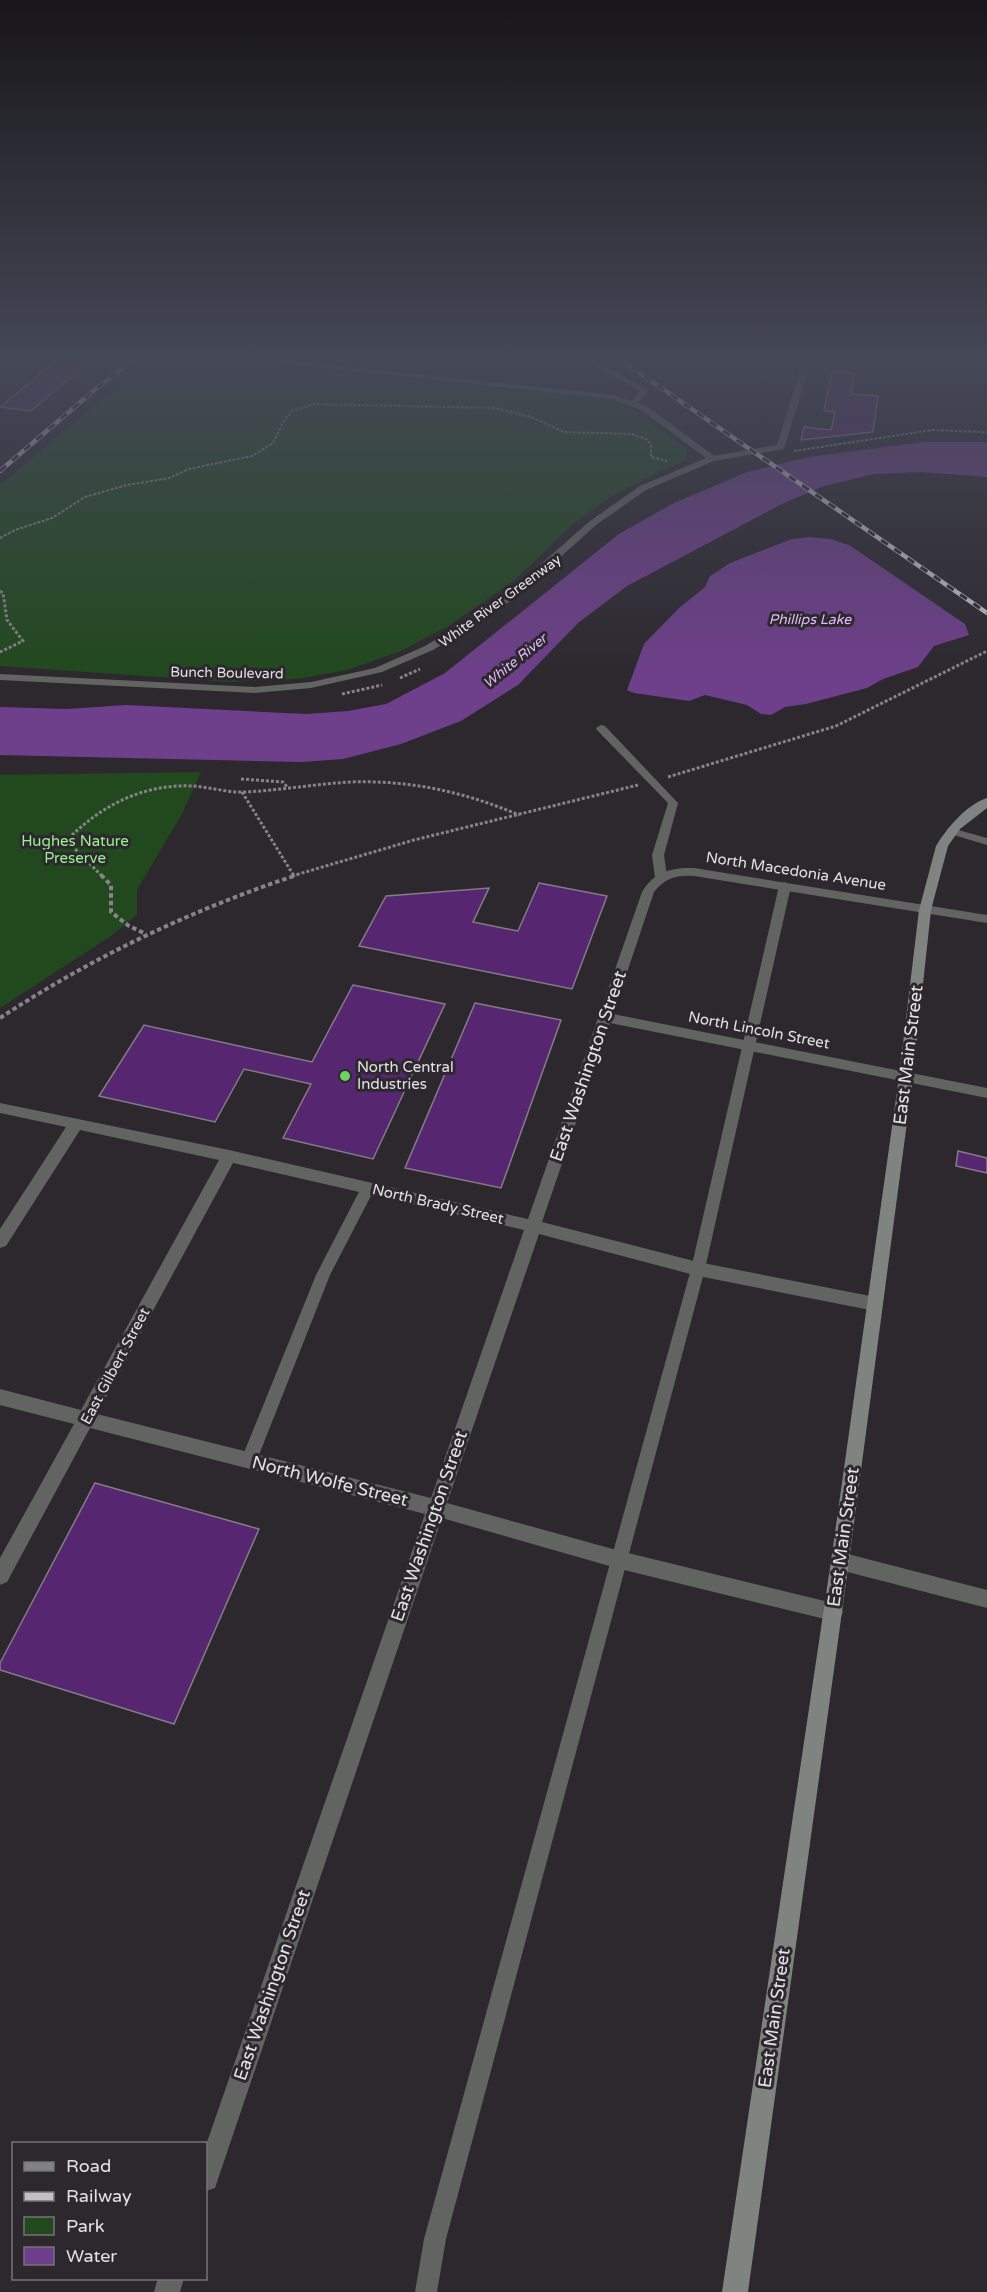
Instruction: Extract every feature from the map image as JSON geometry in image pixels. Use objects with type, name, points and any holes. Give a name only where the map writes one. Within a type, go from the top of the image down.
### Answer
[{"type":"main road","name":"East Main Street","points":[[735,2292],[833,1612],[906,1077],[926,910],[942,846],[951,831],[964,818],[987,802]]},
{"type":"street","name":"Bunch Boulevard","points":[[0,677],[255,690],[321,684],[378,670],[429,648],[485,614],[512,595],[592,523],[626,498],[656,482],[697,465]]},
{"type":"street","name":"North Macedonia Avenue","points":[[661,877],[676,871],[684,871],[987,919]]},
{"type":"street","name":"East Washington Street","points":[[207,2176],[648,892],[661,877]]},
{"type":"street","name":"North Lincoln Street","points":[[606,1017],[987,1093]]},
{"type":"street","name":"North Brady Street","points":[[0,1108],[229,1156],[533,1226],[698,1269],[875,1304]]},
{"type":"street","points":[[0,1242],[76,1124]]},
{"type":"street","name":"East Gilbert Street","points":[[0,1576],[229,1156]]},
{"type":"street","name":"North Wolfe Street","points":[[0,1397],[435,1508],[620,1560],[833,1612]]},
{"type":"street","points":[[840,1561],[987,1599]]},
{"type":"lane","points":[[601,728],[673,802],[658,855],[661,877]]},
{"type":"lane","points":[[951,831],[987,842]]},
{"type":"lane","points":[[426,2292],[435,2239],[698,1269],[751,1045],[785,886]]},
{"type":"lane","points":[[249,1460],[323,1275],[368,1188]]},
{"type":"path","points":[[0,538],[15,530],[46,520],[86,497],[127,485],[169,478],[189,469],[209,465]]},
{"type":"path","points":[[0,591],[3,593],[3,614],[23,641],[0,652]]},
{"type":"path","points":[[0,1018],[71,975],[147,934],[195,912],[294,876],[367,854],[652,781],[756,752],[836,726],[987,651]]},
{"type":"path","points":[[339,695],[370,689],[421,669]]},
{"type":"path","points":[[241,779],[284,782],[287,787]]},
{"type":"path","points":[[147,934],[129,926],[111,912],[111,885],[70,844],[70,837],[98,811],[138,793],[159,788],[191,786],[242,792],[364,782],[419,785],[475,798],[519,816]]},
{"type":"path","points":[[242,792],[294,876]]},
{"type":"green space","points":[[24,465],[675,465],[617,493],[574,523],[515,580],[448,626],[401,651],[347,670],[298,679],[230,682],[0,666],[0,485]]},
{"type":"green space","name":"Hughes Nature Preserve","points":[[201,772],[182,814],[137,890],[137,915],[111,936],[0,1008],[0,775]]},
{"type":"water","name":"White River","points":[[776,465],[987,465],[987,477],[921,472],[874,474],[824,486],[782,504],[627,586],[578,623],[518,685],[461,721],[401,744],[343,759],[302,762],[0,755],[0,707],[67,709],[126,705],[306,714],[348,711],[386,704],[445,673],[619,534],[672,504],[747,472]]},
{"type":"water","name":"Phillips Lake","points":[[810,537],[830,539],[849,545],[965,624],[969,635],[934,646],[918,667],[883,679],[867,688],[806,704],[785,707],[771,715],[761,714],[747,705],[705,695],[689,701],[627,690],[644,644],[679,608],[705,587],[710,576],[730,563],[792,539]]},
{"type":"building","points":[[539,883],[607,896],[572,989],[359,946],[386,896],[489,888],[473,922],[518,931]]},
{"type":"building","name":"North Central Industries","points":[[353,985],[445,1004],[373,1159],[283,1138],[311,1084],[244,1069],[215,1122],[99,1096],[144,1025],[312,1062]]},
{"type":"building","name":"North Central Industries","points":[[475,1003],[561,1020],[501,1188],[405,1168]]},
{"type":"building","points":[[958,1151],[987,1158],[987,1173],[956,1166]]},
{"type":"building","points":[[95,1483],[259,1529],[174,1724],[0,1670],[0,1663]]},
{"type":"railway","points":[[0,471],[7,465]]},
{"type":"railway","points":[[773,465],[987,613]]},
{"type":"place","name":"North Central Industries","points":[[345,1076]]}]
